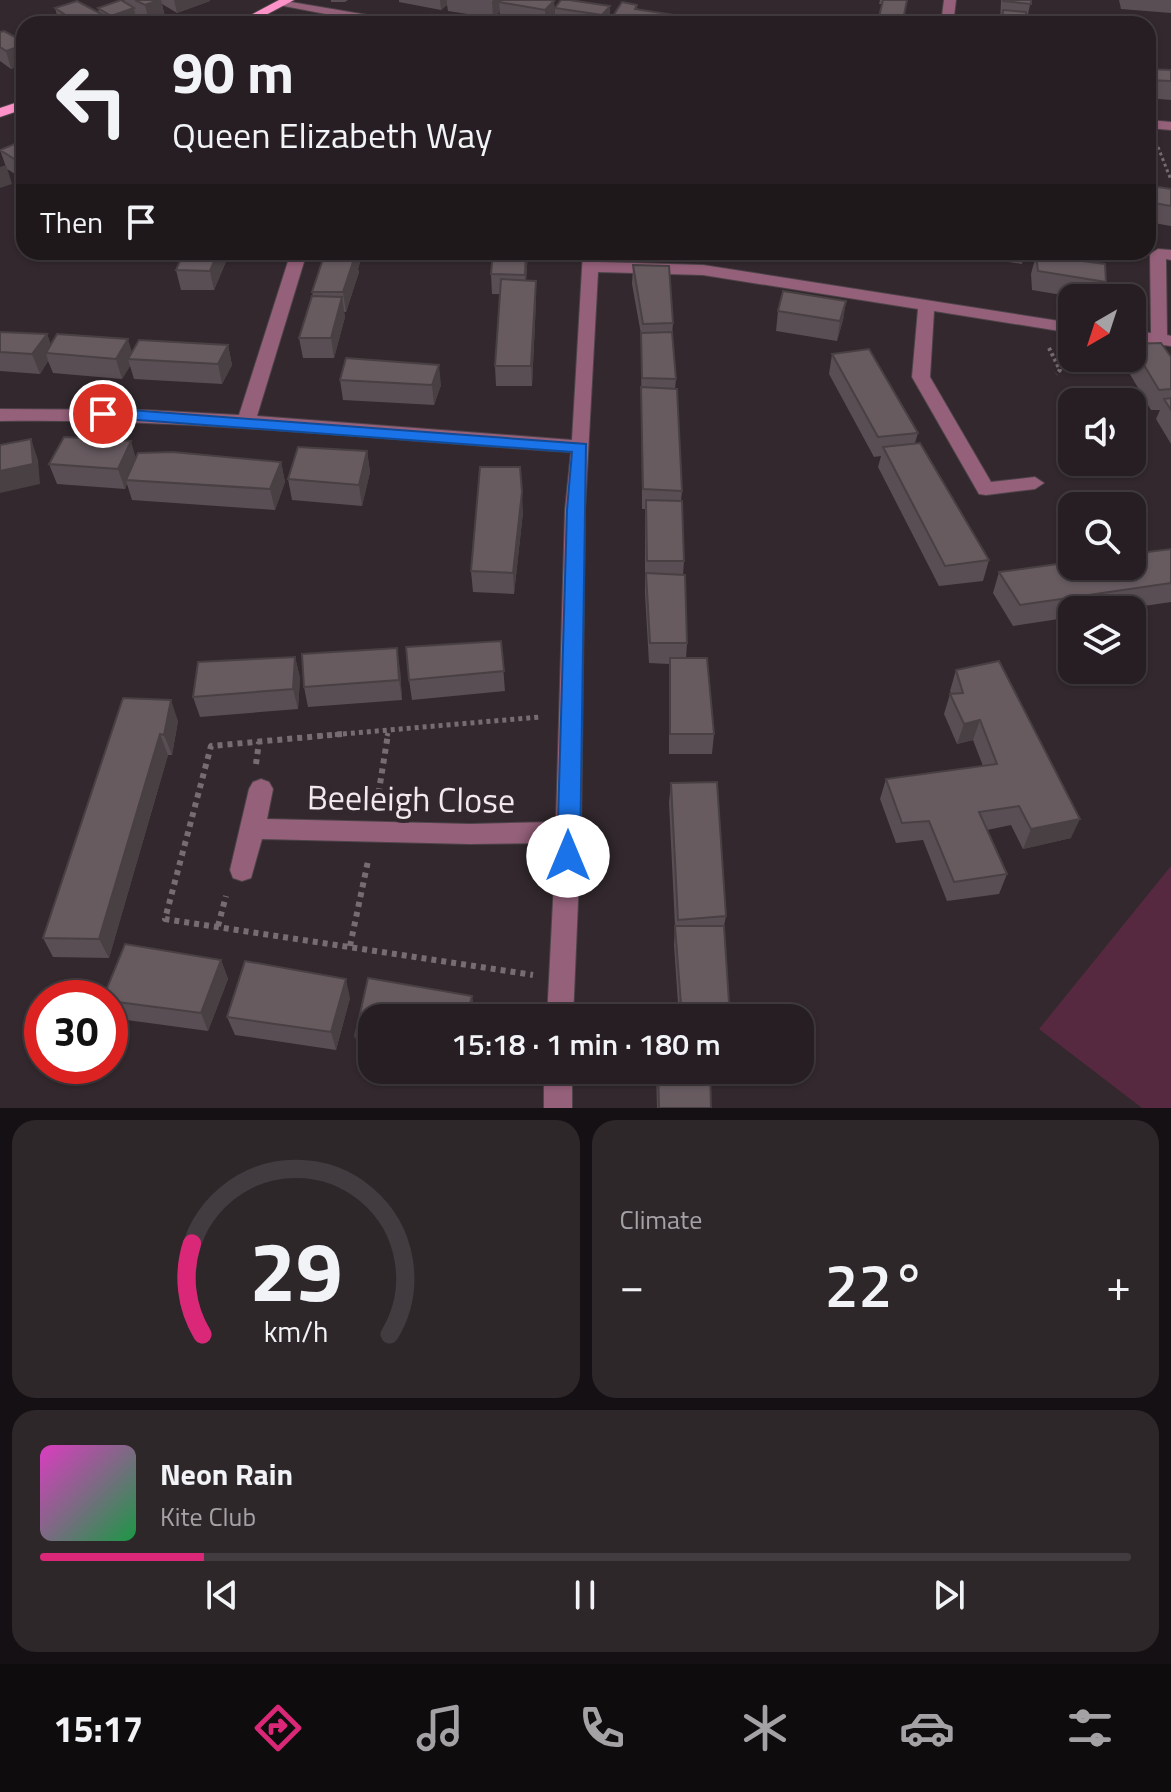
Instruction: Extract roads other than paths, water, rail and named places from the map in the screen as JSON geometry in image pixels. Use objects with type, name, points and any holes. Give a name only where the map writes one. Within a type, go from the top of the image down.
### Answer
[{"type":"main road","points":[[256,16],[286,1]]},
{"type":"street","points":[[286,1],[358,16]]},
{"type":"street","points":[[1165,340],[1158,254],[1171,255]]},
{"type":"street","points":[[246,422],[297,260]]},
{"type":"street","points":[[561,1004],[569,832],[575,510],[591,260]]},
{"type":"street","points":[[601,260],[703,270],[1058,326]]},
{"type":"street","points":[[926,306],[921,377],[986,489],[1035,483]]},
{"type":"street","points":[[0,415],[78,412],[580,447]]},
{"type":"street","points":[[242,870],[261,789]]},
{"type":"street","name":"Beeleigh Close","points":[[253,829],[470,834],[569,832]]},
{"type":"street","points":[[558,1084],[558,1108]]}]
